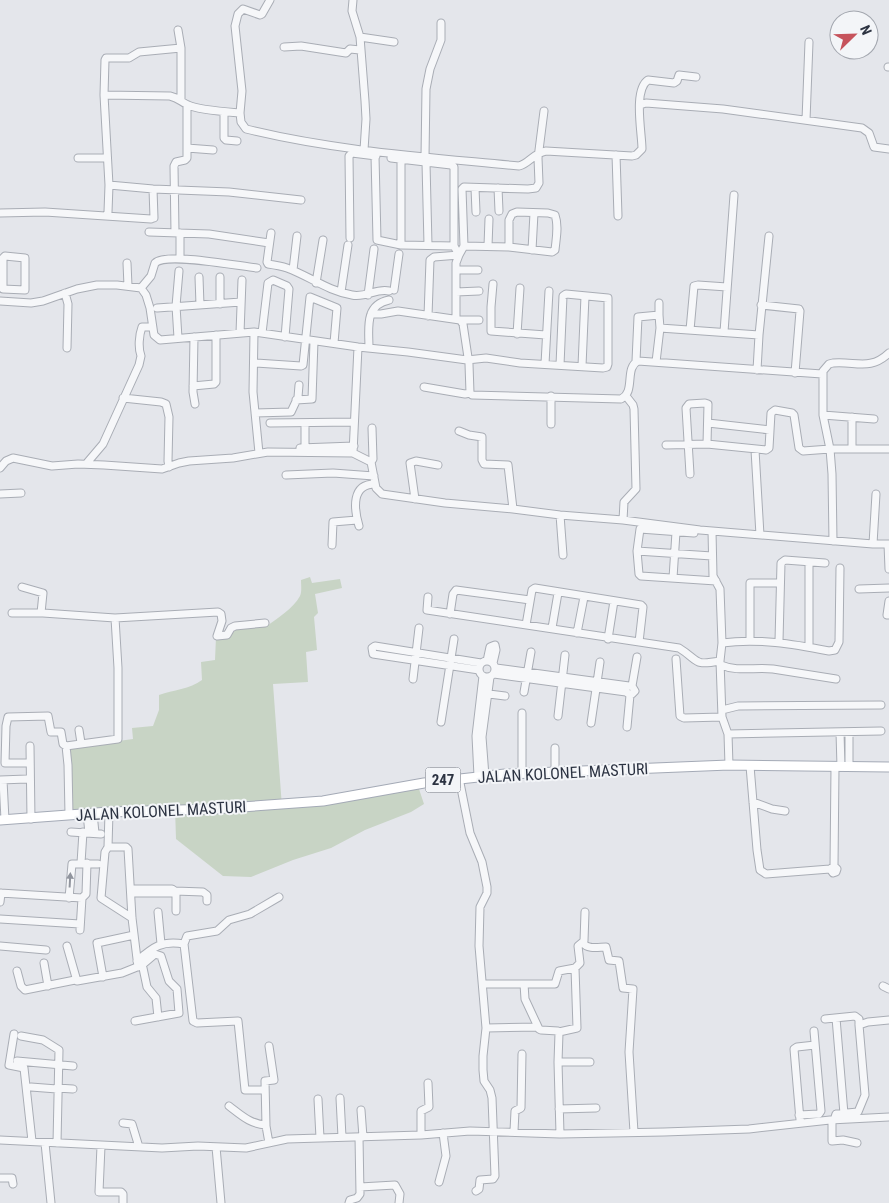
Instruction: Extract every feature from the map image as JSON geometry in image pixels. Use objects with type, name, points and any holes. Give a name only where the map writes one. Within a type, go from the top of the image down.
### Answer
[{"type":"main road","name":"JALAN KOLONEL MASTURI","points":[[2,820],[109,812],[214,809],[323,801],[390,788],[482,776],[729,765],[889,767]]},
{"type":"street","points":[[270,0],[260,15],[243,9],[236,18],[235,26],[242,91],[240,113],[241,122],[246,129],[452,165],[454,167],[454,246],[459,255]]},
{"type":"street","points":[[353,0],[352,10],[360,38],[366,118],[364,150]]},
{"type":"street","points":[[428,245],[425,160],[426,89],[430,69],[441,40],[441,23]]},
{"type":"street","points":[[178,30],[181,48],[181,99]]},
{"type":"street","points":[[360,38],[394,42]]},
{"type":"street","points":[[806,120],[809,42]]},
{"type":"street","points":[[284,47],[301,46],[346,53],[350,49],[360,50]]},
{"type":"street","points":[[106,215],[108,212],[109,185],[104,96],[105,60],[106,58],[129,58],[139,52],[181,48]]},
{"type":"street","points":[[341,292],[349,241],[349,156],[352,153],[392,156],[401,159],[519,166],[527,163],[540,152],[636,155],[642,149],[640,105],[641,93],[646,81],[674,82],[677,81],[679,75],[696,76]]},
{"type":"street","points":[[104,96],[170,96],[181,99],[187,105],[240,113]]},
{"type":"street","points":[[640,105],[646,103],[723,109],[862,128],[869,133],[874,147],[889,149]]},
{"type":"street","points":[[180,258],[174,164],[177,161],[187,159],[187,105]]},
{"type":"street","points":[[470,393],[463,324],[458,319],[456,292],[456,270],[459,255],[464,246],[462,189],[464,187],[536,188],[539,183],[538,164],[544,110]]},
{"type":"street","points":[[224,112],[224,138],[237,141]]},
{"type":"street","points":[[187,148],[214,150]]},
{"type":"street","points":[[616,155],[618,216]]},
{"type":"street","points":[[375,156],[377,240],[402,244],[454,246]]},
{"type":"street","points":[[78,158],[107,158]]},
{"type":"street","points":[[401,159],[402,244]]},
{"type":"street","points":[[527,163],[538,164]]},
{"type":"street","points":[[109,185],[229,192],[301,200]]},
{"type":"street","points":[[476,188],[476,212]]},
{"type":"street","points":[[498,188],[499,211]]},
{"type":"street","points":[[0,213],[45,212],[106,215],[122,218],[152,218],[153,189]]},
{"type":"street","points":[[724,332],[734,195]]},
{"type":"street","points":[[464,246],[554,251],[557,222],[555,215],[517,212],[512,214],[509,220],[509,247]]},
{"type":"street","points":[[532,250],[534,213]]},
{"type":"street","points":[[488,246],[489,220]]},
{"type":"street","points":[[149,232],[209,234],[269,243]]},
{"type":"street","points":[[271,233],[267,262],[293,270],[316,283],[341,292],[362,296],[376,291],[391,294]]},
{"type":"street","points":[[293,270],[298,236]]},
{"type":"street","points":[[757,370],[761,305],[769,236]]},
{"type":"street","points":[[316,283],[323,240]]},
{"type":"street","points":[[368,295],[374,249]]},
{"type":"street","points":[[369,348],[371,313],[376,305],[391,294],[399,254]]},
{"type":"street","points":[[428,316],[430,260],[434,257],[459,255]]},
{"type":"street","points":[[5,256],[24,257],[26,259],[25,289],[12,290],[4,290],[2,287],[3,258],[5,256]]},
{"type":"street","points":[[141,288],[151,276],[155,263],[159,259],[180,258],[257,268]]},
{"type":"street","points":[[127,263],[128,286]]},
{"type":"street","points":[[456,270],[478,270]]},
{"type":"street","points":[[178,338],[176,306],[179,271]]},
{"type":"street","points":[[199,277],[200,304]]},
{"type":"street","points":[[220,277],[220,304]]},
{"type":"street","points":[[240,333],[242,280]]},
{"type":"street","points":[[262,333],[268,283],[274,280],[288,288],[285,337]]},
{"type":"street","points":[[493,284],[491,331],[546,335]]},
{"type":"street","points":[[690,330],[694,286],[698,284],[727,287]]},
{"type":"street","points":[[0,301],[43,302],[86,287],[98,285],[128,286],[141,288],[146,294],[152,327],[157,339],[254,332],[467,360],[486,358],[520,363],[603,368],[608,364],[607,298],[566,294],[563,296],[560,364]]},
{"type":"street","points":[[517,334],[520,288]]},
{"type":"street","points":[[10,302],[12,290]]},
{"type":"street","points":[[545,364],[549,291]]},
{"type":"street","points":[[456,292],[479,292]]},
{"type":"street","points":[[65,294],[68,304],[67,348]]},
{"type":"street","points":[[582,366],[585,296]]},
{"type":"street","points":[[296,400],[312,399],[310,297],[337,308],[334,344]]},
{"type":"street","points":[[157,308],[241,302]]},
{"type":"street","points":[[656,362],[660,328],[659,303]]},
{"type":"street","points":[[761,305],[797,308],[800,311],[795,372]]},
{"type":"street","points":[[371,313],[381,314],[398,311],[428,316],[479,320]]},
{"type":"street","points":[[626,396],[632,367],[636,361],[638,317],[659,315]]},
{"type":"street","points":[[86,464],[103,444],[139,365],[142,356],[140,346],[142,327],[152,327]]},
{"type":"street","points":[[660,328],[759,335]]},
{"type":"street","points":[[254,332],[253,382],[259,453]]},
{"type":"street","points":[[193,386],[214,384],[216,382],[216,335]]},
{"type":"street","points":[[194,337],[193,386],[195,404]]},
{"type":"street","points":[[256,362],[302,366],[310,340]]},
{"type":"street","points":[[353,449],[358,347]]},
{"type":"street","points":[[833,541],[830,449],[823,415],[822,374],[824,369],[833,363],[872,364],[882,360],[889,353]]},
{"type":"street","points":[[636,361],[822,374]]},
{"type":"street","points":[[255,413],[291,412],[298,397],[299,385]]},
{"type":"street","points":[[424,387],[465,394],[470,393],[472,395],[616,399],[626,396]]},
{"type":"street","points":[[551,396],[551,424]]},
{"type":"street","points":[[623,520],[624,502],[636,489],[634,410],[633,405],[626,396]]},
{"type":"street","points":[[124,398],[166,404],[169,417],[169,467]]},
{"type":"street","points":[[690,474],[686,408],[688,405],[708,403],[707,444]]},
{"type":"street","points":[[666,445],[707,444],[766,450],[769,448],[772,411],[792,413],[796,419],[799,448],[803,452],[830,449],[889,449]]},
{"type":"street","points":[[823,415],[874,419]]},
{"type":"street","points":[[852,417],[852,449]]},
{"type":"street","points":[[270,424],[354,422]]},
{"type":"street","points":[[708,423],[770,430]]},
{"type":"street","points":[[305,450],[306,424]]},
{"type":"street","points":[[372,428],[373,459],[371,462],[376,488],[382,494],[560,515],[623,520],[712,533]]},
{"type":"street","points":[[459,430],[469,435],[482,437],[482,460],[484,464],[508,465],[513,509]]},
{"type":"street","points":[[280,449],[305,450]]},
{"type":"street","points":[[0,468],[6,461],[13,458],[52,466],[86,464],[153,469],[169,467],[189,461],[233,458],[259,453],[353,449],[371,462]]},
{"type":"street","points":[[755,450],[760,535]]},
{"type":"street","points":[[415,499],[410,463],[416,461],[438,465]]},
{"type":"street","points":[[286,475],[333,473],[374,480]]},
{"type":"street","points":[[332,545],[333,522],[358,523],[355,503],[356,494],[363,486],[374,480]]},
{"type":"street","points":[[0,494],[21,493]]},
{"type":"street","points":[[873,544],[876,494]]},
{"type":"street","points":[[560,515],[563,555]]},
{"type":"street","points":[[716,581],[640,576],[637,551],[641,529],[889,544],[889,569]]},
{"type":"street","points":[[673,578],[676,532]]},
{"type":"street","points":[[712,533],[713,576],[720,589],[722,714],[728,734],[729,765]]},
{"type":"street","points":[[637,551],[712,556]]},
{"type":"street","points":[[780,642],[779,583],[782,561],[825,563]]},
{"type":"street","points":[[809,562],[809,647]]},
{"type":"street","points":[[722,643],[750,640],[780,642],[829,651],[835,650],[838,645],[840,568]]},
{"type":"street","points":[[750,640],[750,583],[779,583]]},
{"type":"street","points":[[22,587],[43,593],[42,613]]},
{"type":"street","points":[[859,589],[889,588]]},
{"type":"street","points":[[526,625],[533,589],[642,606],[638,642]]},
{"type":"street","points":[[450,614],[453,594],[456,590],[530,600]]},
{"type":"street","points":[[552,628],[558,593]]},
{"type":"street","points":[[428,597],[427,610],[552,628],[608,639],[679,648],[698,663],[720,663],[732,669],[763,668],[836,679]]},
{"type":"street","points":[[577,634],[584,597]]},
{"type":"street","points":[[889,601],[887,615],[889,615]]},
{"type":"street","points":[[608,639],[614,602]]},
{"type":"street","points":[[12,613],[115,618],[218,612],[222,618],[217,636],[227,635],[231,628],[235,626],[265,623]]},
{"type":"street","points":[[66,746],[118,739],[118,668],[115,618]]},
{"type":"street","points":[[413,679],[419,628]]},
{"type":"street","points":[[441,722],[454,639]]},
{"type":"street","points":[[417,656],[373,654],[372,651],[375,646],[450,663],[629,690]]},
{"type":"street","points":[[524,692],[524,675],[531,652]]},
{"type":"street","points":[[558,716],[559,680],[565,655]]},
{"type":"street","points":[[627,727],[629,690],[637,657]]},
{"type":"street","points":[[676,659],[680,716],[684,718],[722,714],[738,706],[881,705]]},
{"type":"street","points":[[591,723],[594,684],[600,662]]},
{"type":"street","points":[[482,776],[476,736],[489,694],[488,669]]},
{"type":"street","points":[[483,711],[488,669]]},
{"type":"street","points":[[489,694],[506,696]]},
{"type":"street","points":[[522,713],[522,774]]},
{"type":"street","points":[[29,763],[5,763],[8,717],[48,716],[50,732],[61,732],[63,744],[66,746],[69,815]]},
{"type":"street","points":[[79,730],[81,743]]},
{"type":"street","points":[[728,734],[881,731]]},
{"type":"street","points":[[840,732],[845,752]]},
{"type":"street","points":[[750,766],[756,850],[762,872],[766,874],[832,867],[841,767],[848,732]]},
{"type":"street","points":[[30,746],[31,819]]},
{"type":"street","points":[[555,748],[555,773]]},
{"type":"street","points":[[459,778],[470,832],[482,862],[488,891],[479,912],[479,946],[486,1028],[483,1070],[484,1081],[489,1088],[492,1098],[494,1177],[493,1179],[480,1180],[479,1189],[476,1190]]},
{"type":"street","points":[[2,820],[4,808],[1,780],[27,779]]},
{"type":"street","points":[[752,802],[772,809],[785,810]]},
{"type":"street","points":[[753,814],[772,809]]},
{"type":"street","points":[[109,812],[108,847],[105,852],[101,898],[130,914]]},
{"type":"street","points":[[0,919],[80,927],[82,898],[86,894],[84,863],[92,833],[90,814]]},
{"type":"street","points":[[71,832],[92,833]]},
{"type":"street","points":[[108,847],[126,847],[128,849],[131,891],[130,914],[140,966],[147,987],[156,998],[158,1018]]},
{"type":"street","points":[[69,898],[71,866],[74,863],[98,864]]},
{"type":"street","points":[[131,891],[172,889],[175,891],[203,892],[207,895],[207,901]]},
{"type":"street","points":[[175,891],[176,911]]},
{"type":"street","points":[[0,902],[0,893],[82,898]]},
{"type":"street","points":[[265,1090],[245,1090],[238,1021],[197,1023],[193,1021],[184,944],[186,936],[217,931],[229,920],[250,914],[279,897]]},
{"type":"street","points":[[158,912],[161,944]]},
{"type":"street","points":[[585,912],[585,946],[590,948],[606,947],[609,961],[618,961],[623,986],[626,989],[633,989],[630,1052],[634,1132]]},
{"type":"street","points":[[103,977],[97,943],[134,935]]},
{"type":"street","points":[[140,966],[161,944],[176,942],[184,944]]},
{"type":"street","points":[[483,984],[554,985],[559,971],[575,968],[580,963],[578,946],[584,943]]},
{"type":"street","points":[[0,946],[46,950]]},
{"type":"street","points":[[68,946],[75,980]]},
{"type":"street","points":[[17,971],[25,990],[122,973],[140,966],[155,954],[160,955],[169,981],[176,989],[179,1013],[135,1021]]},
{"type":"street","points":[[44,963],[48,986]]},
{"type":"street","points":[[524,984],[525,999],[541,1030],[562,1031],[577,1028],[575,968]]},
{"type":"street","points":[[825,1019],[857,1017],[865,1097],[858,1112],[836,1114],[833,1120],[832,1141],[857,1142]]},
{"type":"street","points":[[836,1018],[844,1114]]},
{"type":"street","points":[[859,1025],[889,1020]]},
{"type":"street","points":[[486,1028],[538,1027]]},
{"type":"street","points":[[560,1134],[558,1062],[562,1031]]},
{"type":"street","points":[[0,1140],[162,1148],[198,1146],[246,1148],[281,1140],[442,1134],[470,1131],[560,1134],[750,1129],[800,1119],[819,1114],[821,1111],[814,1031]]},
{"type":"street","points":[[32,1141],[24,1068],[9,1065],[17,1035],[43,1040],[58,1050],[57,1143]]},
{"type":"street","points":[[800,1119],[794,1049],[815,1045]]},
{"type":"street","points":[[269,1046],[274,1080],[265,1081],[266,1125],[269,1143]]},
{"type":"street","points":[[514,1131],[516,1111],[521,1108],[522,1054]]},
{"type":"street","points":[[17,1061],[73,1066]]},
{"type":"street","points":[[558,1062],[590,1062]]},
{"type":"street","points":[[421,1135],[421,1111],[429,1107],[428,1083]]},
{"type":"street","points":[[31,1087],[73,1089]]},
{"type":"street","points":[[318,1098],[320,1138]]},
{"type":"street","points":[[340,1098],[342,1137]]},
{"type":"street","points":[[229,1106],[247,1120],[260,1125],[266,1125]]},
{"type":"street","points":[[559,1109],[596,1108]]},
{"type":"street","points":[[348,1203],[359,1196],[361,1110]]},
{"type":"street","points":[[800,1119],[833,1120],[889,1117]]},
{"type":"street","points":[[123,1123],[132,1124],[139,1147]]},
{"type":"street","points":[[439,1182],[446,1156],[442,1134]]},
{"type":"street","points":[[45,1143],[51,1203]]},
{"type":"street","points":[[101,1146],[99,1192],[121,1192],[123,1194],[123,1203]]},
{"type":"street","points":[[216,1147],[221,1203]]},
{"type":"street","points":[[0,1178],[12,1178],[13,1184]]},
{"type":"street","points":[[360,1187],[395,1185],[399,1190],[399,1203]]},
{"type":"green space","points":[[310,577],[312,583],[340,579],[342,588],[315,594],[318,613],[314,617],[317,650],[306,652],[308,682],[273,684],[282,807],[418,786],[424,804],[411,812],[365,830],[331,848],[293,860],[251,877],[223,876],[176,839],[175,808],[71,813],[68,748],[133,739],[132,728],[153,726],[159,710],[159,695],[187,687],[202,680],[201,662],[215,660],[216,637],[233,628],[264,624],[266,627],[297,601],[301,594],[301,580]]}]
